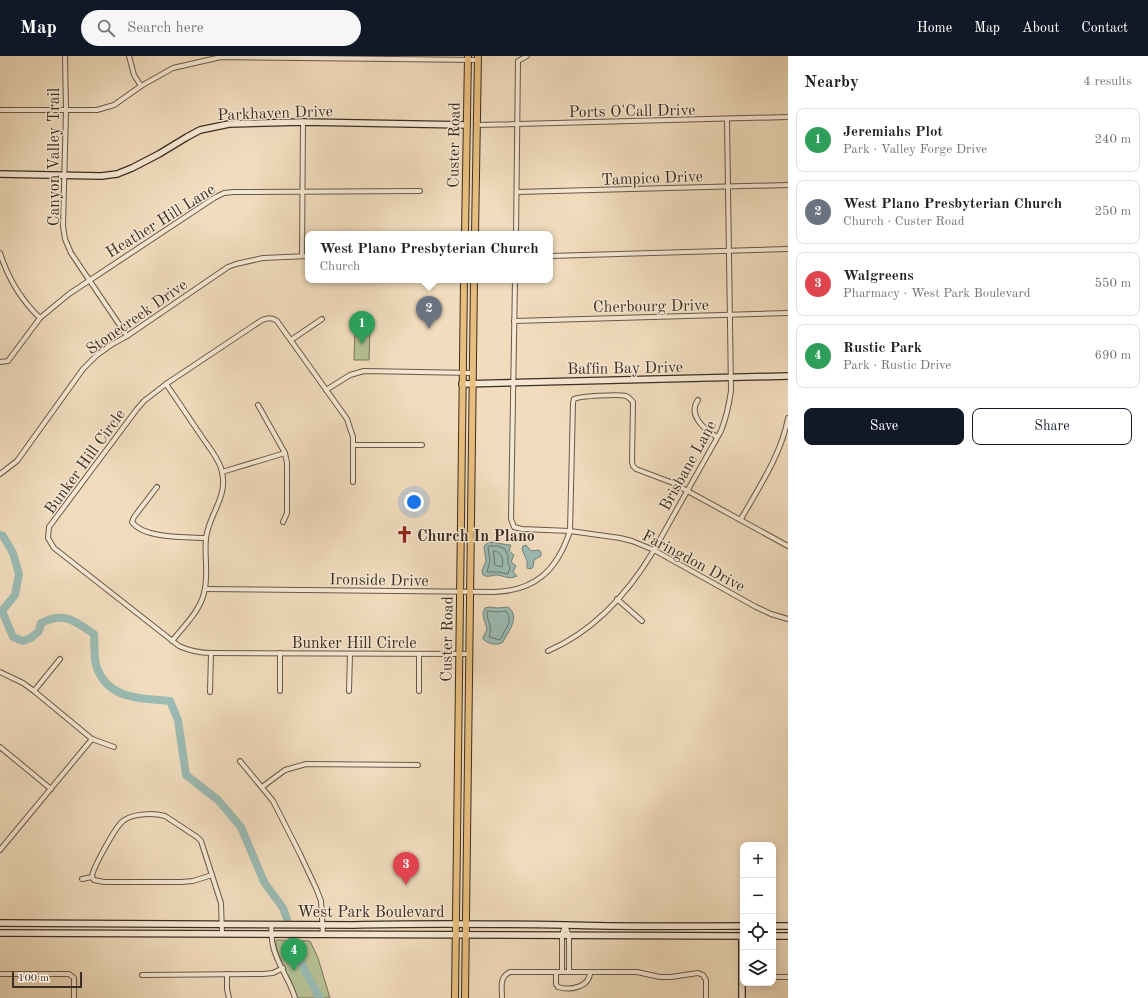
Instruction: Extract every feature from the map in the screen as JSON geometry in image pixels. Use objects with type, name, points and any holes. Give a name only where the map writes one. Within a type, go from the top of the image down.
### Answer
[{"type":"main road","name":"Custer Road","points":[[464,231],[468,58]]},
{"type":"main road","name":"Custer Road","points":[[475,231],[478,58]]},
{"type":"main road","name":"Parkhaven Drive","points":[[0,174],[101,176],[117,174],[159,154],[200,130],[229,124],[303,122],[466,125]]},
{"type":"main road","points":[[466,125],[476,125]]},
{"type":"main road","name":"Custer Road","points":[[455,998],[464,283]]},
{"type":"main road","name":"Custer Road","points":[[465,998],[474,283]]},
{"type":"main road","name":"Baffin Bay Drive","points":[[462,384],[788,376]]},
{"type":"main road","name":"West Park Boulevard","points":[[0,923],[465,923],[740,926]]},
{"type":"main road","points":[[374,924],[374,935]]},
{"type":"main road","points":[[668,926],[668,936]]},
{"type":"main road","points":[[776,926],[788,926]]},
{"type":"main road","name":"West Park Boulevard","points":[[0,933],[740,936]]},
{"type":"main road","points":[[776,936],[788,936]]},
{"type":"main road","points":[[742,998],[743,986]]},
{"type":"street","name":"Canyon Valley Trail","points":[[65,56],[66,110],[63,226],[65,239],[71,253],[88,280],[127,336]]},
{"type":"street","points":[[128,56],[134,74],[141,86]]},
{"type":"street","points":[[516,231],[518,61],[526,56]]},
{"type":"street","points":[[0,110],[97,110],[106,108],[114,105],[141,86],[173,68],[221,57],[478,58]]},
{"type":"street","name":"Ports O'Call Drive","points":[[476,125],[727,120],[788,117]]},
{"type":"street","name":"Brisbane Lane","points":[[548,651],[564,644],[592,626],[645,565],[717,437],[729,408],[731,377],[727,120]]},
{"type":"street","points":[[302,256],[303,122]]},
{"type":"street","name":"Tampico Drive","points":[[517,192],[788,185]]},
{"type":"street","name":"Heather Hill Lane","points":[[0,362],[8,360],[40,318],[69,294],[88,280],[224,193],[420,191]]},
{"type":"street","points":[[553,256],[788,249]]},
{"type":"street","points":[[0,253],[10,278],[19,294],[31,310],[40,318]]},
{"type":"street","name":"Stonecreek Drive","points":[[0,474],[17,461],[83,369],[111,345],[127,336],[228,267],[248,260],[302,256]]},
{"type":"street","points":[[513,383],[515,283]]},
{"type":"street","name":"Cherbourg Drive","points":[[514,321],[788,313]]},
{"type":"street","name":"Bunker Hill Circle","points":[[353,482],[353,437],[347,419],[277,321],[272,318],[262,320],[166,384],[144,401],[49,527],[48,538],[49,542],[54,548],[172,641],[187,650],[211,653],[469,654]]},
{"type":"street","points":[[291,340],[322,319]]},
{"type":"street","points":[[326,390],[344,378],[356,373],[364,372],[473,373]]},
{"type":"street","name":"Faringdon Drive","points":[[513,383],[511,519],[514,527],[522,529],[570,530],[620,538],[642,544],[756,607],[771,614],[788,619]]},
{"type":"street","points":[[166,384],[213,453],[221,467],[224,482],[221,498],[211,521],[206,538],[207,583],[200,603],[192,616],[172,641]]},
{"type":"street","name":"Ironside Drive","points":[[205,589],[504,592],[530,585],[546,574],[553,566],[564,548],[570,530],[573,403],[574,399],[581,397],[626,396],[630,398],[633,402],[632,462],[635,468],[641,472],[666,480],[688,490]]},
{"type":"street","points":[[698,400],[694,409],[698,421],[704,429],[717,437]]},
{"type":"street","points":[[258,405],[285,453],[287,463],[287,513],[283,522]]},
{"type":"street","points":[[741,519],[776,456],[788,418]]},
{"type":"street","points":[[353,445],[422,445]]},
{"type":"street","points":[[222,472],[285,453]]},
{"type":"street","points":[[157,487],[134,517],[132,522],[146,531],[169,537],[206,538]]},
{"type":"street","points":[[688,490],[788,546]]},
{"type":"street","points":[[617,599],[642,621]]},
{"type":"street","points":[[210,692],[211,653]]},
{"type":"street","points":[[280,653],[280,691]]},
{"type":"street","points":[[349,691],[350,654]]},
{"type":"street","points":[[419,654],[419,691]]},
{"type":"street","points":[[34,691],[60,659]]},
{"type":"street","points":[[0,672],[23,683],[34,691],[92,739],[114,747]]},
{"type":"street","points":[[0,850],[92,739]]},
{"type":"street","points":[[0,748],[51,789]]},
{"type":"street","points":[[240,761],[273,801],[316,888],[321,901],[323,935]]},
{"type":"street","points":[[262,787],[285,770],[306,764],[418,765]]},
{"type":"street","points":[[92,877],[92,873],[98,862],[118,827],[124,821],[138,815],[159,814],[165,816],[197,837],[201,842],[221,903],[222,934]]},
{"type":"street","points":[[82,879],[92,877],[94,880],[104,882],[181,882],[193,881],[212,875]]},
{"type":"street","points":[[272,924],[274,949],[295,998]]},
{"type":"street","points":[[562,972],[562,935],[565,925]]},
{"type":"street","points":[[565,925],[569,936],[569,972]]},
{"type":"street","points":[[142,975],[268,974],[282,968]]},
{"type":"street","points":[[502,998],[502,980],[506,974],[510,972],[637,972],[660,977],[698,973],[705,977],[706,980],[706,998]]},
{"type":"street","points":[[556,972],[556,984],[561,988],[576,988],[580,986],[589,978],[590,972]]},
{"type":"street","points":[[0,974],[70,974],[74,978],[74,998]]},
{"type":"street","points":[[227,974],[227,989],[229,998]]},
{"type":"street","points":[[776,977],[788,977]]},
{"type":"green space","points":[[355,327],[370,328],[369,360],[354,360]]},
{"type":"green space","points":[[276,940],[310,941],[318,958],[330,998],[297,998],[278,954]]},
{"type":"water","points":[[489,542],[511,545],[509,551],[514,555],[511,562],[516,566],[513,572],[517,576],[509,578],[497,575],[483,575],[482,571],[486,561],[484,546]]},
{"type":"water","points":[[526,545],[531,551],[539,550],[541,552],[541,556],[534,560],[533,567],[531,569],[527,568],[527,561],[522,549],[523,546]]},
{"type":"water","points":[[508,607],[512,611],[513,615],[510,629],[503,642],[498,644],[490,643],[483,639],[487,630],[483,613],[485,608]]},
{"type":"waterway","points":[[0,535],[3,536],[13,553],[19,574],[15,595],[2,611],[13,637],[23,641],[31,638],[39,631],[41,623],[49,619],[69,619],[94,634],[97,668],[102,678],[109,686],[118,692],[137,698],[170,701],[178,720],[186,775],[218,800],[241,827],[264,882],[283,908],[287,919]]},
{"type":"waterway","points":[[292,940],[305,971],[320,998]]},
{"type":"place","name":"West Plano Presbyterian Church","points":[[429,329]]},
{"type":"place","name":"Jeremiahs Plot","points":[[362,344]]},
{"type":"place","name":"Church In Plano","points":[[404,535]]},
{"type":"place","name":"Walgreens","points":[[406,885]]},
{"type":"place","name":"Rustic Park","points":[[294,971]]}]
